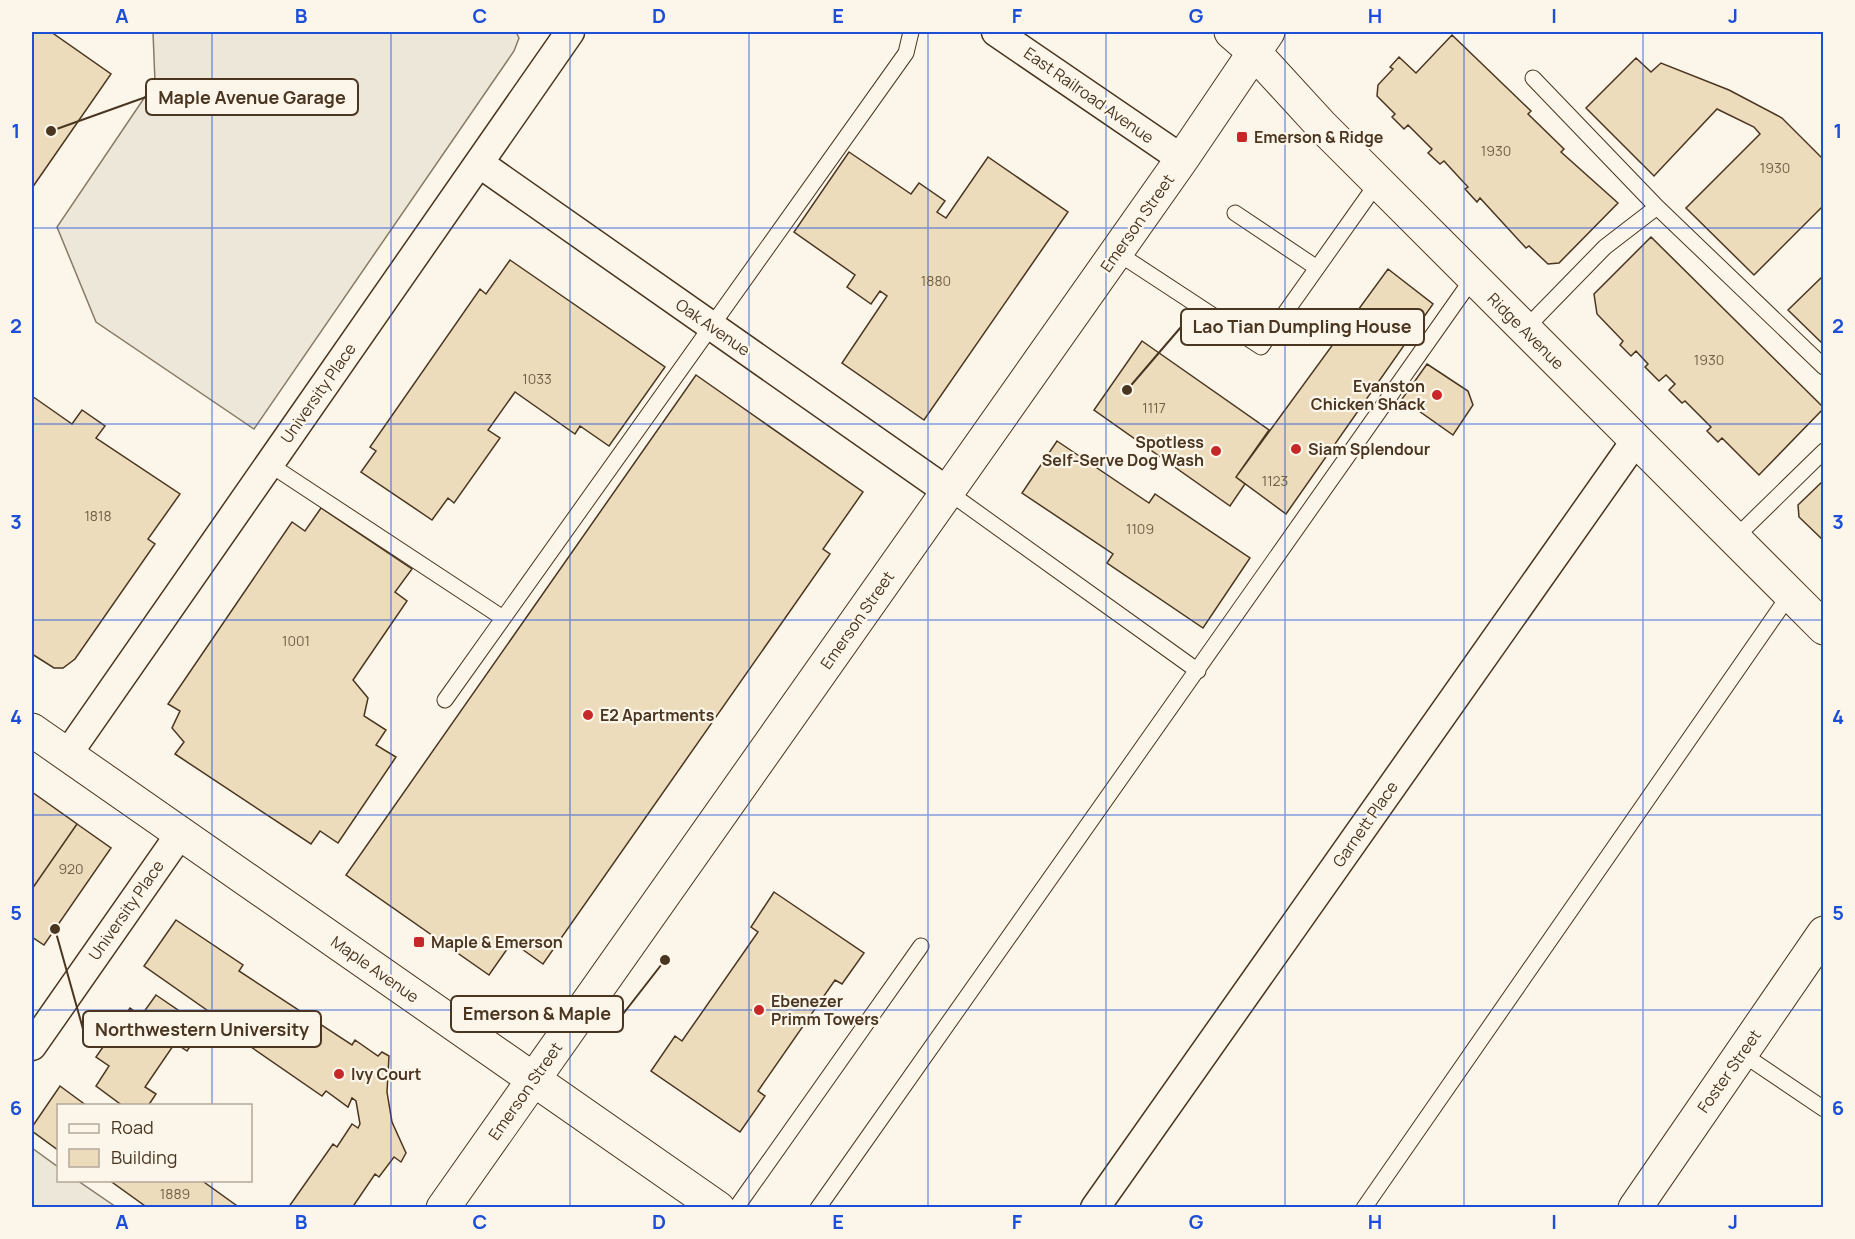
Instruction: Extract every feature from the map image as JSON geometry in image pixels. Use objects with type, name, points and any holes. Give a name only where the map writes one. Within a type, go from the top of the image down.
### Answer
[{"type":"street","name":"University Place","points":[[67,755],[570,32]]},
{"type":"street","name":"East Railroad Avenue","points":[[996,32],[1182,159]]},
{"type":"street","name":"Emerson Street","points":[[443,1208],[1182,159],[1251,38]]},
{"type":"street","name":"Ridge Avenue","points":[[1251,38],[1321,125],[1824,628]]},
{"type":"street","name":"Oak Avenue","points":[[479,163],[947,491]]},
{"type":"street","name":"Garnett Place","points":[[1095,1208],[1636,440]]},
{"type":"street","name":"Maple Avenue","points":[[32,730],[718,1208]]},
{"type":"street","name":"University Place","points":[[32,1046],[180,834]]},
{"type":"street","name":"Foster Street","points":[[1635,1208],[1824,933]]},
{"type":"lane","points":[[445,700],[906,53],[911,32]]},
{"type":"lane","points":[[1533,78],[1657,207],[1824,367]]},
{"type":"lane","points":[[1116,252],[1261,347],[1378,182]]},
{"type":"lane","points":[[1525,329],[1605,247],[1657,207]]},
{"type":"lane","points":[[1235,213],[1317,268]]},
{"type":"lane","points":[[818,1208],[1473,278]]},
{"type":"lane","points":[[1734,539],[1824,450]]},
{"type":"lane","points":[[269,464],[503,618]]},
{"type":"lane","points":[[947,491],[1198,671]]},
{"type":"lane","points":[[1364,1208],[1790,594]]},
{"type":"lane","points":[[736,1208],[921,946]]},
{"type":"lane","points":[[1741,1053],[1824,1109]]},
{"type":"shaded area","points":[[153,32],[516,32],[519,38],[514,51],[254,429],[96,322],[57,227],[155,82]]},
{"type":"shaded area","points":[[32,1148],[57,1166],[57,1182],[79,1182],[116,1207],[32,1207]]},
{"type":"building","points":[[32,32],[51,32],[111,74],[32,188]]},
{"type":"building","points":[[1452,35],[1531,111],[1528,114],[1564,149],[1561,152],[1618,203],[1559,263],[1548,264],[1529,246],[1526,248],[1480,198],[1477,202],[1465,189],[1468,187],[1444,161],[1440,164],[1428,153],[1432,149],[1408,125],[1404,129],[1392,117],[1395,114],[1377,96],[1378,85],[1393,69],[1390,67],[1399,57],[1416,73]]},
{"type":"building","points":[[1636,58],[1651,72],[1661,63],[1729,90],[1782,118],[1824,160],[1824,205],[1754,275],[1686,208],[1760,134],[1754,127],[1717,109],[1654,176],[1586,108]]},
{"type":"building","points":[[849,152],[911,194],[919,183],[945,201],[937,212],[946,218],[988,157],[1068,212],[924,420],[842,363],[887,296],[880,291],[871,304],[847,287],[855,275],[794,232]]},
{"type":"building","points":[[1651,237],[1824,408],[1759,475],[1722,438],[1718,442],[1707,431],[1711,427],[1685,401],[1682,403],[1669,390],[1675,384],[1666,375],[1659,381],[1645,367],[1648,364],[1636,351],[1631,356],[1620,345],[1623,341],[1597,314],[1594,294]]},
{"type":"building","points":[[510,260],[665,367],[609,446],[580,426],[575,434],[515,392],[488,430],[500,438],[454,503],[448,498],[432,520],[361,472],[376,451],[370,447],[480,289],[486,294]]},
{"type":"building","points":[[1388,269],[1433,304],[1286,514],[1236,477]]},
{"type":"building","points":[[1824,275],[1824,345],[1788,310]]},
{"type":"building","points":[[1142,341],[1269,430],[1236,477],[1245,484],[1230,506],[1094,410]]},
{"type":"building","name":"Evanston Chicken Shack","points":[[1427,364],[1468,391],[1473,405],[1453,435],[1402,399]]},
{"type":"building","name":"E2 Apartments","points":[[696,375],[863,492],[823,549],[830,554],[543,964],[512,942],[489,975],[346,875]]},
{"type":"building","points":[[32,396],[72,424],[82,410],[105,426],[96,438],[180,494],[148,539],[155,544],[75,659],[63,668],[54,668],[32,654]]},
{"type":"building","points":[[1057,441],[1149,503],[1155,494],[1250,558],[1203,628],[1107,563],[1113,554],[1022,493]]},
{"type":"building","points":[[1824,480],[1824,541],[1799,517],[1798,505]]},
{"type":"building","points":[[321,508],[412,569],[395,592],[407,601],[353,680],[368,698],[364,716],[386,730],[376,745],[396,757],[338,843],[320,831],[311,844],[175,754],[184,742],[172,728],[180,711],[168,704],[292,522],[305,531]]},
{"type":"building","points":[[32,792],[77,824],[32,889]]},
{"type":"building","points":[[77,824],[111,848],[44,945],[32,937],[32,889]]},
{"type":"building","name":"Ebenezer Primm Towers","points":[[774,892],[864,953],[842,984],[835,980],[758,1091],[765,1096],[740,1132],[651,1071],[675,1036],[682,1041],[758,932],[751,927]]},
{"type":"building","name":"Ivy Court","points":[[176,920],[243,965],[239,971],[352,1045],[355,1040],[378,1056],[382,1052],[389,1056],[387,1092],[392,1122],[406,1153],[401,1162],[394,1157],[379,1177],[375,1174],[352,1208],[288,1208],[333,1144],[337,1147],[352,1124],[358,1128],[360,1124],[356,1101],[352,1098],[348,1107],[326,1091],[322,1096],[209,1018],[211,1013],[144,966]]},
{"type":"building","points":[[156,995],[203,1027],[187,1051],[175,1043],[145,1087],[156,1094],[149,1104],[120,1104],[96,1086],[109,1066],[96,1057],[130,1008],[141,1016]]},
{"type":"building","points":[[60,1086],[84,1104],[57,1104],[57,1149],[32,1131],[32,1127]]},
{"type":"building","points":[[112,1182],[204,1182],[240,1208],[148,1208]]},
{"type":"place","name":"Maple Avenue Garage","points":[[51,131]]},
{"type":"place","name":"Emerson & Ridge","points":[[1242,137]]},
{"type":"place","name":"Lao Tian Dumpling House","points":[[1127,390]]},
{"type":"place","name":"Evanston Chicken Shack","points":[[1437,395]]},
{"type":"place","name":"Siam Splendour","points":[[1296,449]]},
{"type":"place","name":"Spotless Self-Serve Dog Wash","points":[[1216,451]]},
{"type":"place","name":"E2 Apartments","points":[[588,715]]},
{"type":"place","name":"Northwestern University","points":[[55,929]]},
{"type":"place","name":"Maple & Emerson","points":[[419,942]]},
{"type":"place","name":"Emerson & Maple","points":[[665,960]]},
{"type":"place","name":"Ebenezer Primm Towers","points":[[759,1010]]},
{"type":"place","name":"Ivy Court","points":[[339,1074]]}]
